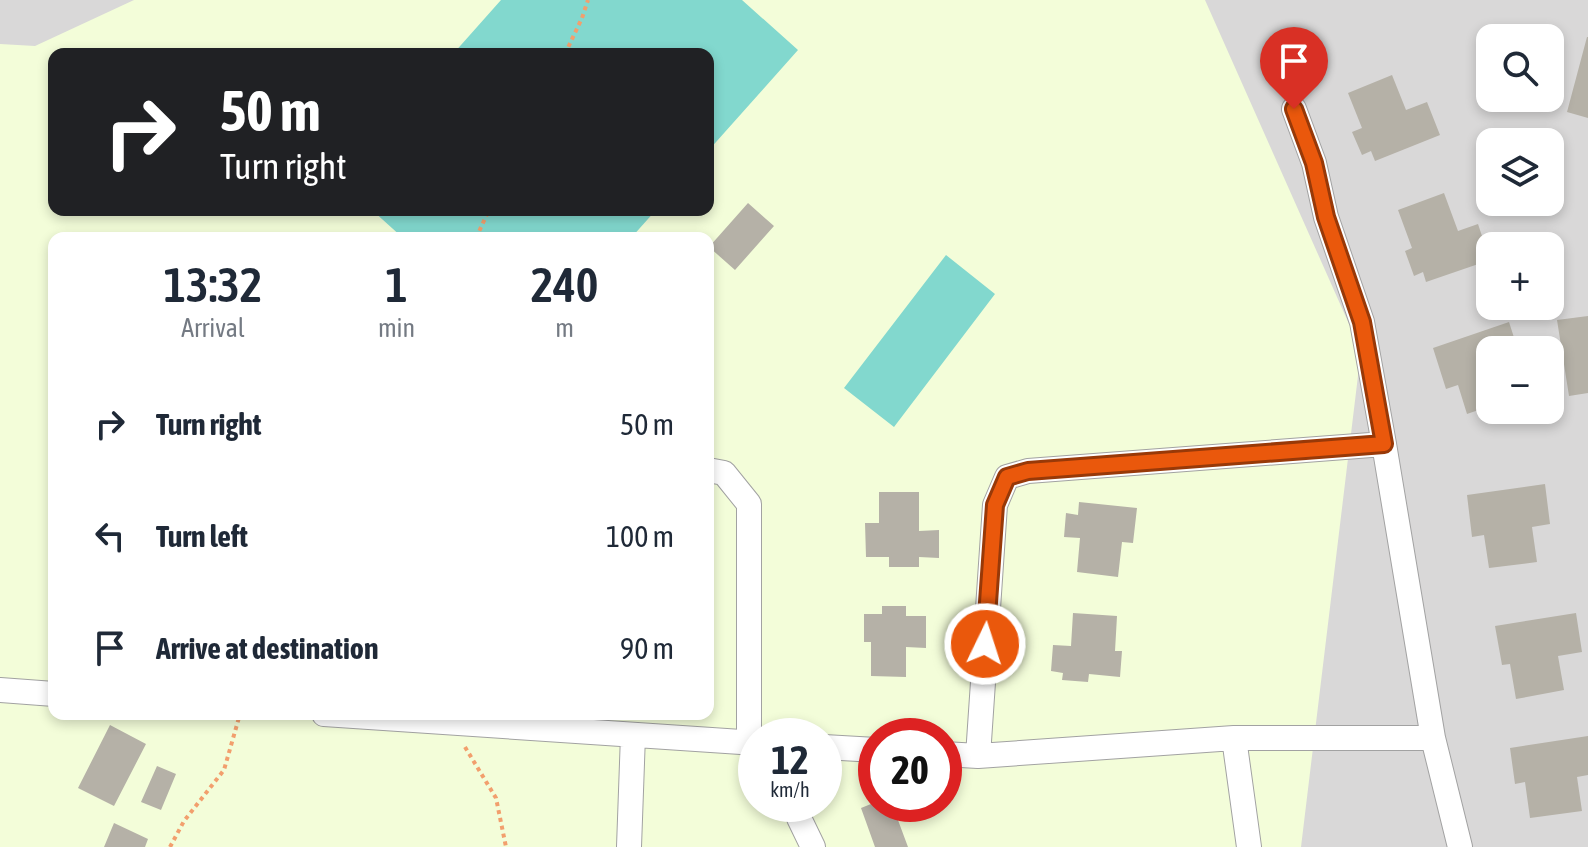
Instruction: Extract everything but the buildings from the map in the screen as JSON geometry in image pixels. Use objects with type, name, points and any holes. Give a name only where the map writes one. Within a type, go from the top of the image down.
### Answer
[{"type":"street","points":[[1294,109],[1314,163],[1326,217],[1362,322],[1433,738],[1460,847]]},
{"type":"street","points":[[978,756],[995,505],[1007,477],[1028,471],[1384,444]]},
{"type":"street","points":[[714,471],[724,473],[749,504],[753,718]]},
{"type":"street","points":[[0,690],[48,694]]},
{"type":"street","points":[[409,720],[738,741]]},
{"type":"street","points":[[629,847],[633,735]]},
{"type":"street","points":[[962,755],[1234,738],[1433,738]]},
{"type":"street","points":[[1234,738],[1249,847]]},
{"type":"street","points":[[801,822],[813,847]]},
{"type":"path","points":[[568,48],[588,0]]},
{"type":"path","points":[[170,847],[184,821],[224,770],[238,720]]},
{"type":"path","points":[[451,723],[496,798],[506,847]]},
{"type":"shaded area","points":[[0,0],[1588,0],[1588,847],[0,847]]},
{"type":"shaded area","points":[[134,0],[1205,0],[1361,351],[1301,847],[0,847],[0,44],[35,46]]},
{"type":"shaded area","points":[[501,0],[742,0],[798,50],[714,144],[714,48],[458,48]]},
{"type":"shaded area","points":[[379,216],[651,216],[636,232],[396,232]]},
{"type":"shaded area","points":[[946,255],[995,294],[894,427],[844,388]]},
{"type":"route","points":[[985,644],[995,505],[1007,477],[1028,471],[1384,444],[1362,322],[1326,217],[1314,163],[1294,109]]}]
